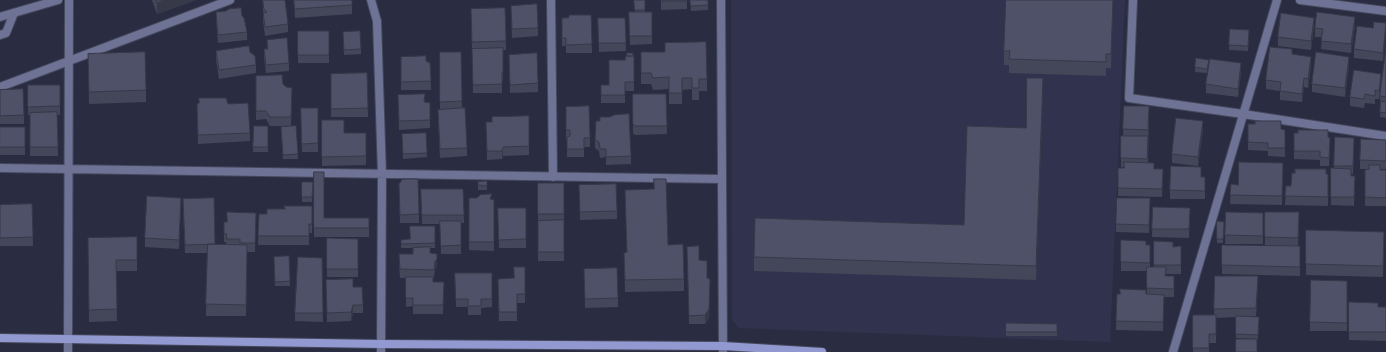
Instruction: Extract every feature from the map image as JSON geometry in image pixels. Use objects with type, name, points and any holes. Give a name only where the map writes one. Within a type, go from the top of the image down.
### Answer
[{"type":"street","points":[[0,17],[58,0]]},
{"type":"street","points":[[68,352],[70,0]]},
{"type":"street","points":[[0,87],[230,0]]},
{"type":"street","points":[[371,0],[377,21],[382,175],[381,348]]},
{"type":"street","points":[[551,0],[553,177]]},
{"type":"street","points":[[721,0],[723,349]]},
{"type":"street","points":[[1133,0],[1129,98],[1386,136]]},
{"type":"street","points":[[1172,352],[1277,0]]},
{"type":"street","points":[[1300,0],[1386,11]]},
{"type":"street","points":[[0,35],[6,33],[14,13]]},
{"type":"street","points":[[0,168],[721,179]]},
{"type":"street","points":[[0,338],[381,348],[723,349],[822,352]]},
{"type":"shaded area","points":[[731,0],[1125,0],[1110,342],[739,328],[732,320]]},
{"type":"building","points":[[156,0],[164,0],[157,3]]},
{"type":"building","points":[[263,0],[285,0],[288,24],[265,27],[263,12],[267,12],[264,9]]},
{"type":"building","points":[[294,0],[352,0],[352,5],[295,9]]},
{"type":"building","points":[[634,0],[645,0],[645,10],[635,10]]},
{"type":"building","points":[[687,0],[687,1],[661,1]]},
{"type":"building","points":[[690,0],[708,0],[708,5],[691,6]]},
{"type":"building","points":[[1006,0],[1113,0],[1111,54],[1106,54],[1106,62],[1009,59],[1010,51],[1004,51]]},
{"type":"building","points":[[537,4],[538,28],[512,29],[511,6]]},
{"type":"building","points":[[241,8],[247,32],[218,35],[216,12]]},
{"type":"building","points":[[505,8],[506,41],[472,42],[471,9]]},
{"type":"building","points":[[629,12],[652,12],[652,36],[630,36]]},
{"type":"building","points":[[1317,12],[1355,17],[1351,44],[1321,41],[1323,29],[1315,28]]},
{"type":"building","points":[[1281,13],[1314,18],[1311,41],[1278,37]]},
{"type":"building","points":[[570,15],[591,15],[592,44],[566,45],[566,38],[562,38],[562,18],[568,18]]},
{"type":"building","points":[[598,18],[625,18],[626,43],[599,43]]},
{"type":"building","points":[[1374,22],[1386,23],[1383,53],[1354,49],[1357,26],[1373,28]]},
{"type":"building","points":[[1230,29],[1249,30],[1248,46],[1229,45]]},
{"type":"building","points":[[298,31],[329,31],[329,55],[298,55]]},
{"type":"building","points":[[360,31],[361,49],[344,50],[343,32]]},
{"type":"building","points":[[287,38],[289,63],[266,65],[264,49],[268,49],[267,40]]},
{"type":"building","points":[[706,42],[707,79],[699,79],[699,88],[692,88],[692,78],[682,78],[682,93],[669,93],[669,77],[653,78],[651,73],[641,73],[641,52],[665,52],[665,43]]},
{"type":"building","points":[[249,46],[250,52],[255,56],[256,65],[219,70],[216,51]]},
{"type":"building","points":[[1270,47],[1292,49],[1292,54],[1311,57],[1308,79],[1304,78],[1302,94],[1280,91],[1281,82],[1266,80]]},
{"type":"building","points":[[1386,47],[1386,97],[1380,96]]},
{"type":"building","points":[[503,48],[502,84],[473,85],[472,49]]},
{"type":"building","points":[[145,52],[146,90],[89,92],[88,54]]},
{"type":"building","points":[[440,52],[461,52],[462,101],[440,102]]},
{"type":"building","points":[[1316,52],[1349,57],[1345,88],[1312,84]]},
{"type":"building","points":[[537,53],[538,83],[510,85],[509,55]]},
{"type":"building","points":[[627,53],[633,53],[633,56],[627,56]]},
{"type":"building","points":[[426,56],[426,61],[430,63],[431,81],[401,82],[401,57]]},
{"type":"building","points":[[626,56],[634,56],[634,82],[625,82],[625,95],[601,95],[601,85],[609,85],[609,60],[625,60]]},
{"type":"building","points":[[1196,58],[1209,60],[1207,69],[1195,67]]},
{"type":"building","points":[[1210,59],[1241,63],[1238,89],[1206,84]]},
{"type":"building","points":[[1354,70],[1381,74],[1379,91],[1375,90],[1375,96],[1365,94],[1364,99],[1350,97]]},
{"type":"building","points":[[367,73],[368,108],[331,109],[331,74]]},
{"type":"building","points":[[282,75],[283,84],[286,87],[292,88],[291,117],[270,117],[266,111],[256,111],[256,76]]},
{"type":"building","points":[[1027,78],[1043,78],[1036,266],[754,257],[755,218],[964,225],[967,126],[1026,128]]},
{"type":"building","points":[[28,85],[60,85],[60,106],[28,107]]},
{"type":"building","points":[[23,89],[24,115],[0,116],[0,90]]},
{"type":"building","points":[[425,94],[424,102],[430,103],[430,120],[399,121],[398,95]]},
{"type":"building","points":[[633,94],[666,94],[667,126],[635,126],[633,124]]},
{"type":"building","points":[[199,98],[226,98],[228,104],[248,103],[250,133],[198,135],[197,104],[199,103]]},
{"type":"building","points":[[1381,101],[1386,102],[1386,113],[1380,112]]},
{"type":"building","points":[[589,106],[590,138],[584,138],[584,149],[567,149],[567,137],[570,136],[570,130],[566,130],[566,107]]},
{"type":"building","points":[[1124,106],[1149,106],[1148,130],[1123,129]]},
{"type":"building","points":[[301,108],[318,108],[318,143],[302,144]]},
{"type":"building","points":[[465,108],[467,148],[440,149],[438,110]]},
{"type":"building","points":[[57,112],[58,147],[30,147],[30,113]]},
{"type":"building","points":[[629,114],[631,156],[606,157],[606,149],[600,149],[599,142],[595,140],[596,121],[600,121],[600,117]]},
{"type":"building","points":[[529,116],[529,146],[503,147],[502,151],[487,151],[486,122],[492,122],[492,117]]},
{"type":"building","points":[[1176,118],[1203,121],[1198,157],[1172,154]]},
{"type":"building","points":[[322,120],[344,120],[344,133],[366,133],[366,156],[322,157]]},
{"type":"building","points":[[1255,121],[1281,121],[1281,129],[1285,130],[1285,148],[1268,148],[1268,143],[1248,142],[1248,124],[1255,124]]},
{"type":"building","points":[[254,126],[268,126],[268,147],[253,147]]},
{"type":"building","points":[[296,126],[298,154],[283,155],[281,127]]},
{"type":"building","points":[[0,127],[25,127],[25,147],[0,147]]},
{"type":"building","points":[[1298,130],[1328,130],[1328,137],[1330,138],[1329,158],[1320,157],[1320,151],[1294,151],[1294,133],[1298,133]]},
{"type":"building","points":[[426,133],[427,153],[403,154],[402,134]]},
{"type":"building","points":[[1121,136],[1148,136],[1147,159],[1121,158]]},
{"type":"building","points":[[1335,137],[1354,138],[1353,166],[1334,166]]},
{"type":"building","points":[[1361,139],[1386,140],[1386,161],[1360,160]]},
{"type":"building","points":[[1124,162],[1154,163],[1154,169],[1163,169],[1162,189],[1118,188],[1118,168],[1124,168]]},
{"type":"building","points":[[1239,162],[1283,163],[1282,196],[1230,195],[1231,184],[1238,185]]},
{"type":"building","points":[[1369,165],[1380,165],[1380,170],[1386,170],[1386,198],[1365,197],[1365,170],[1369,169]]},
{"type":"building","points":[[1171,166],[1201,167],[1201,177],[1205,177],[1205,191],[1170,190]]},
{"type":"building","points":[[1331,168],[1351,169],[1351,176],[1355,176],[1354,197],[1331,197]]},
{"type":"building","points":[[1295,169],[1326,169],[1326,174],[1328,174],[1328,197],[1285,196],[1286,186],[1291,186],[1292,173],[1295,173]]},
{"type":"building","points":[[314,172],[324,172],[324,218],[369,218],[369,228],[314,228]]},
{"type":"building","points":[[403,179],[418,179],[419,214],[400,215],[399,184]]},
{"type":"building","points":[[654,179],[666,179],[668,245],[683,244],[684,279],[625,280],[624,253],[627,252],[625,190],[654,189]]},
{"type":"building","points":[[487,181],[487,186],[478,185],[478,182]]},
{"type":"building","points":[[302,182],[313,182],[312,197],[302,197]]},
{"type":"building","points":[[538,183],[564,183],[564,214],[538,214]]},
{"type":"building","points":[[616,184],[617,211],[580,212],[579,185]]},
{"type":"building","points":[[421,189],[463,189],[464,215],[422,215]]},
{"type":"building","points":[[492,194],[490,199],[494,200],[494,242],[469,242],[469,198],[477,198],[480,195]]},
{"type":"building","points":[[147,196],[181,198],[179,240],[145,238]]},
{"type":"building","points":[[214,198],[215,244],[185,245],[183,199]]},
{"type":"building","points":[[1117,198],[1150,198],[1149,225],[1116,224]]},
{"type":"building","points":[[32,204],[33,237],[0,238],[0,205]]},
{"type":"building","points":[[284,206],[312,206],[312,224],[309,224],[309,236],[258,236],[259,214],[267,214],[267,209],[285,209]]},
{"type":"building","points":[[1153,207],[1190,208],[1189,229],[1152,229]]},
{"type":"building","points":[[498,208],[526,208],[526,239],[499,240]]},
{"type":"building","points":[[227,212],[256,213],[255,243],[240,243],[240,239],[226,239],[227,234],[224,234],[224,222],[227,222]]},
{"type":"building","points":[[1226,212],[1263,213],[1263,236],[1225,235]]},
{"type":"building","points":[[1265,212],[1299,212],[1298,238],[1265,237]]},
{"type":"building","points":[[564,220],[564,252],[538,252],[538,221]]},
{"type":"building","points":[[440,221],[461,221],[461,245],[441,246]]},
{"type":"building","points":[[1217,221],[1224,222],[1223,239],[1217,239]]},
{"type":"building","points":[[410,226],[435,226],[435,243],[401,244],[401,240],[410,239]]},
{"type":"building","points":[[1306,230],[1384,232],[1383,266],[1306,264]]},
{"type":"building","points":[[137,237],[137,260],[116,260],[117,309],[89,310],[88,238]]},
{"type":"building","points":[[327,238],[358,239],[358,269],[327,269]]},
{"type":"building","points":[[1121,240],[1146,241],[1146,245],[1150,245],[1150,263],[1121,262]]},
{"type":"building","points":[[1154,241],[1173,242],[1173,247],[1181,246],[1181,265],[1154,265]]},
{"type":"building","points":[[208,244],[247,245],[246,305],[206,304]]},
{"type":"building","points":[[1222,245],[1300,246],[1300,267],[1222,265]]},
{"type":"building","points":[[699,246],[699,260],[707,261],[707,278],[710,279],[709,309],[705,315],[689,316],[687,247]]},
{"type":"building","points":[[430,247],[430,253],[437,254],[434,270],[400,269],[399,254],[413,254],[413,248]]},
{"type":"building","points":[[289,256],[290,281],[275,282],[274,257]]},
{"type":"building","points":[[298,257],[322,258],[323,313],[295,313]]},
{"type":"building","points":[[514,267],[525,267],[525,294],[517,294],[517,312],[499,312],[498,279],[514,278]]},
{"type":"building","points":[[1147,267],[1166,267],[1165,276],[1174,276],[1174,289],[1147,288]]},
{"type":"building","points":[[617,268],[618,298],[585,299],[584,269]]},
{"type":"building","points":[[455,273],[492,273],[492,299],[481,299],[481,306],[468,306],[468,299],[456,299]]},
{"type":"building","points":[[1215,276],[1258,276],[1256,308],[1214,309]]},
{"type":"building","points":[[406,277],[433,277],[433,282],[444,282],[443,305],[413,305],[413,298],[406,298]]},
{"type":"building","points":[[353,279],[353,287],[362,287],[363,305],[353,305],[351,312],[327,313],[326,280]]},
{"type":"building","points":[[1311,280],[1347,281],[1347,323],[1310,322]]},
{"type":"building","points":[[1120,289],[1146,290],[1146,294],[1164,295],[1163,322],[1116,321],[1117,294],[1120,294]]},
{"type":"building","points":[[1349,302],[1378,303],[1378,307],[1386,307],[1386,332],[1349,332]]},
{"type":"building","points":[[1193,315],[1216,315],[1216,334],[1209,334],[1209,348],[1193,348]]},
{"type":"building","points":[[1236,316],[1259,317],[1258,335],[1236,334]]},
{"type":"building","points":[[1006,323],[1057,324],[1057,332],[1006,332]]},
{"type":"building","points":[[1236,339],[1257,339],[1257,352],[1236,352]]}]
